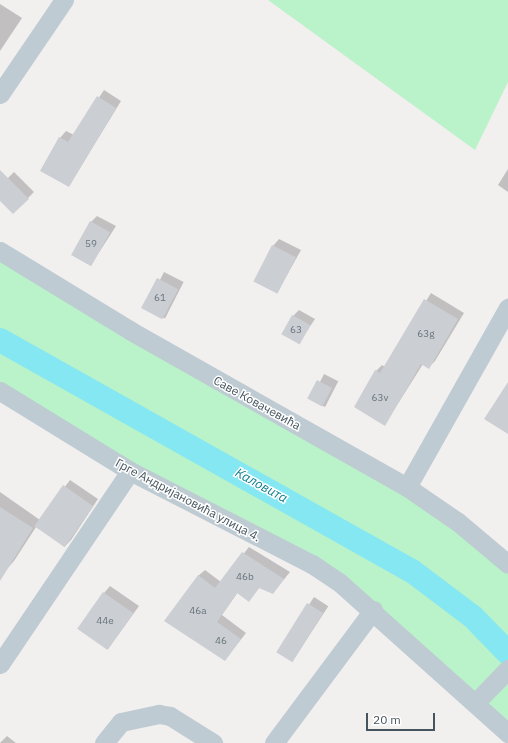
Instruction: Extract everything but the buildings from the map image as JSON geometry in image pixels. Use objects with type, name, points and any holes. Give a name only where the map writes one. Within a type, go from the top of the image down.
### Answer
[{"type":"street","points":[[0,94],[64,0]]},
{"type":"street","name":"Саве Ковачевића","points":[[0,251],[130,331],[407,487],[458,522],[508,564]]},
{"type":"street","points":[[407,487],[508,308]]},
{"type":"street","name":"Грге Андријановића улица 4.","points":[[0,391],[130,472],[312,564],[373,610],[476,702],[508,733]]},
{"type":"street","points":[[0,664],[130,472]]},
{"type":"street","points":[[274,743],[373,610]]},
{"type":"street","points":[[476,702],[502,675]]},
{"type":"street","points":[[104,743],[121,722],[159,714],[170,716],[213,743]]},
{"type":"green space","points":[[268,0],[508,0],[508,82],[475,150]]},
{"type":"green space","points":[[0,251],[407,487],[508,564],[508,733],[373,610],[0,391]]},
{"type":"waterway","name":"Каловита","points":[[0,340],[412,571],[473,617],[508,653]]}]
